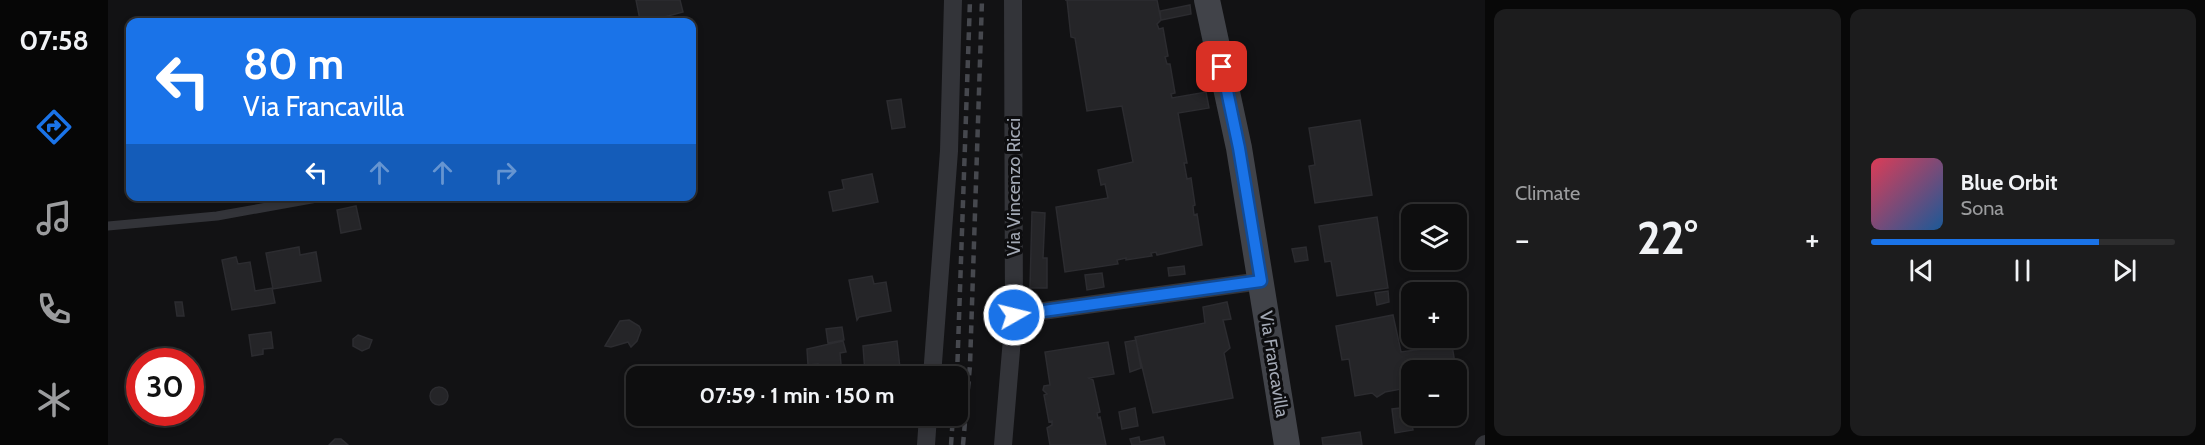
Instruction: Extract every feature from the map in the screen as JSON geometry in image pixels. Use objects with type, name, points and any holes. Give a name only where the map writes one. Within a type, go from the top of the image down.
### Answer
[{"type":"street","points":[[933,366],[949,150],[953,0]]},
{"type":"street","name":"Via Vincenzo Ricci","points":[[1003,445],[1014,315],[1013,0]]},
{"type":"street","name":"Via Francavilla","points":[[1207,0],[1239,148],[1287,445]]},
{"type":"street","points":[[1014,315],[1261,281]]},
{"type":"street","points":[[926,445],[927,426]]},
{"type":"lane","points":[[108,226],[217,216],[300,201]]},
{"type":"building","points":[[636,0],[680,0],[683,12],[660,18],[640,18]]},
{"type":"building","points":[[1067,0],[1157,0],[1161,20],[1157,24],[1159,29],[1163,28],[1168,56],[1165,57],[1167,64],[1170,64],[1175,93],[1171,94],[1172,98],[1206,92],[1209,108],[1178,113],[1187,163],[1184,163],[1187,179],[1191,178],[1195,205],[1193,206],[1194,215],[1197,214],[1202,245],[1157,255],[1156,252],[1151,253],[1152,256],[1117,260],[1118,264],[1065,272],[1056,207],[1108,198],[1105,184],[1101,185],[1098,170],[1133,162],[1122,106],[1087,111],[1075,38],[1071,37]]},
{"type":"building","points":[[1190,5],[1191,14],[1161,20],[1160,11]]},
{"type":"building","points":[[901,99],[905,127],[892,129],[887,101]]},
{"type":"building","points":[[1360,120],[1372,195],[1315,203],[1309,166],[1315,165],[1309,128]]},
{"type":"building","points":[[872,174],[878,202],[833,211],[829,192],[844,189],[842,180]]},
{"type":"building","points":[[356,206],[361,229],[341,233],[337,210]]},
{"type":"building","points":[[1032,212],[1045,213],[1043,258],[1047,258],[1047,288],[1030,288]]},
{"type":"building","points":[[1377,217],[1388,288],[1337,296],[1331,261],[1325,262],[1319,226]]},
{"type":"building","points":[[299,247],[300,255],[316,252],[321,281],[273,289],[266,253]]},
{"type":"building","points":[[1306,247],[1308,260],[1295,262],[1292,249]]},
{"type":"building","points":[[236,257],[238,264],[250,262],[255,291],[272,288],[275,303],[232,310],[222,260]]},
{"type":"building","points":[[1184,266],[1185,274],[1169,276],[1168,268]]},
{"type":"building","points":[[1102,273],[1104,287],[1087,290],[1085,275]]},
{"type":"building","points":[[872,276],[874,284],[886,282],[891,311],[859,317],[857,320],[849,280]]},
{"type":"building","points":[[1388,291],[1389,302],[1377,305],[1375,293]]},
{"type":"building","points":[[175,302],[182,302],[184,316],[177,316]]},
{"type":"building","points":[[1227,302],[1231,319],[1223,320],[1230,348],[1224,353],[1233,398],[1153,413],[1135,337],[1205,323],[1203,307]]},
{"type":"building","points":[[1393,315],[1401,352],[1452,348],[1454,360],[1401,360],[1401,389],[1385,392],[1377,397],[1372,393],[1355,396],[1349,359],[1342,360],[1336,326]]},
{"type":"building","points":[[629,320],[641,330],[637,341],[631,347],[628,342],[611,347],[605,346],[620,321]]},
{"type":"building","points":[[842,327],[844,340],[828,343],[826,329]]},
{"type":"building","points":[[271,332],[273,348],[263,349],[263,354],[252,356],[249,335]]},
{"type":"building","points":[[358,335],[372,340],[369,348],[362,351],[353,346],[353,339]]},
{"type":"building","points":[[1136,340],[1141,368],[1130,372],[1125,342]]},
{"type":"building","points":[[843,341],[846,352],[840,353],[841,366],[818,366],[818,364],[808,365],[807,349]]},
{"type":"building","points":[[897,341],[900,366],[864,366],[863,346]]},
{"type":"building","points":[[1108,342],[1114,374],[1089,378],[1093,380],[1100,412],[1097,413],[1098,418],[1100,417],[1106,445],[1050,445],[1047,428],[1052,425],[1052,421],[1049,422],[1044,395],[1047,394],[1043,390],[1044,386],[1050,385],[1045,352]]},
{"type":"building","points":[[439,387],[445,390],[448,396],[445,402],[439,405],[433,402],[430,396],[433,390]]},
{"type":"building","points":[[1135,408],[1138,426],[1122,429],[1119,412]]},
{"type":"building","points":[[1401,408],[1401,426],[1412,426],[1413,430],[1395,433],[1392,409]]},
{"type":"building","points":[[1360,432],[1362,445],[1323,445],[1322,438]]},
{"type":"building","points":[[1139,437],[1140,442],[1163,437],[1165,445],[1132,445],[1130,439]]},
{"type":"building","points":[[335,439],[341,439],[348,445],[329,445]]},
{"type":"railway","points":[[957,366],[970,0]]},
{"type":"railway","points":[[963,445],[970,365],[982,0]]},
{"type":"railway","points":[[951,445],[952,426]]},
{"type":"route","points":[[1014,315],[1261,281],[1239,148],[1222,67]]}]
